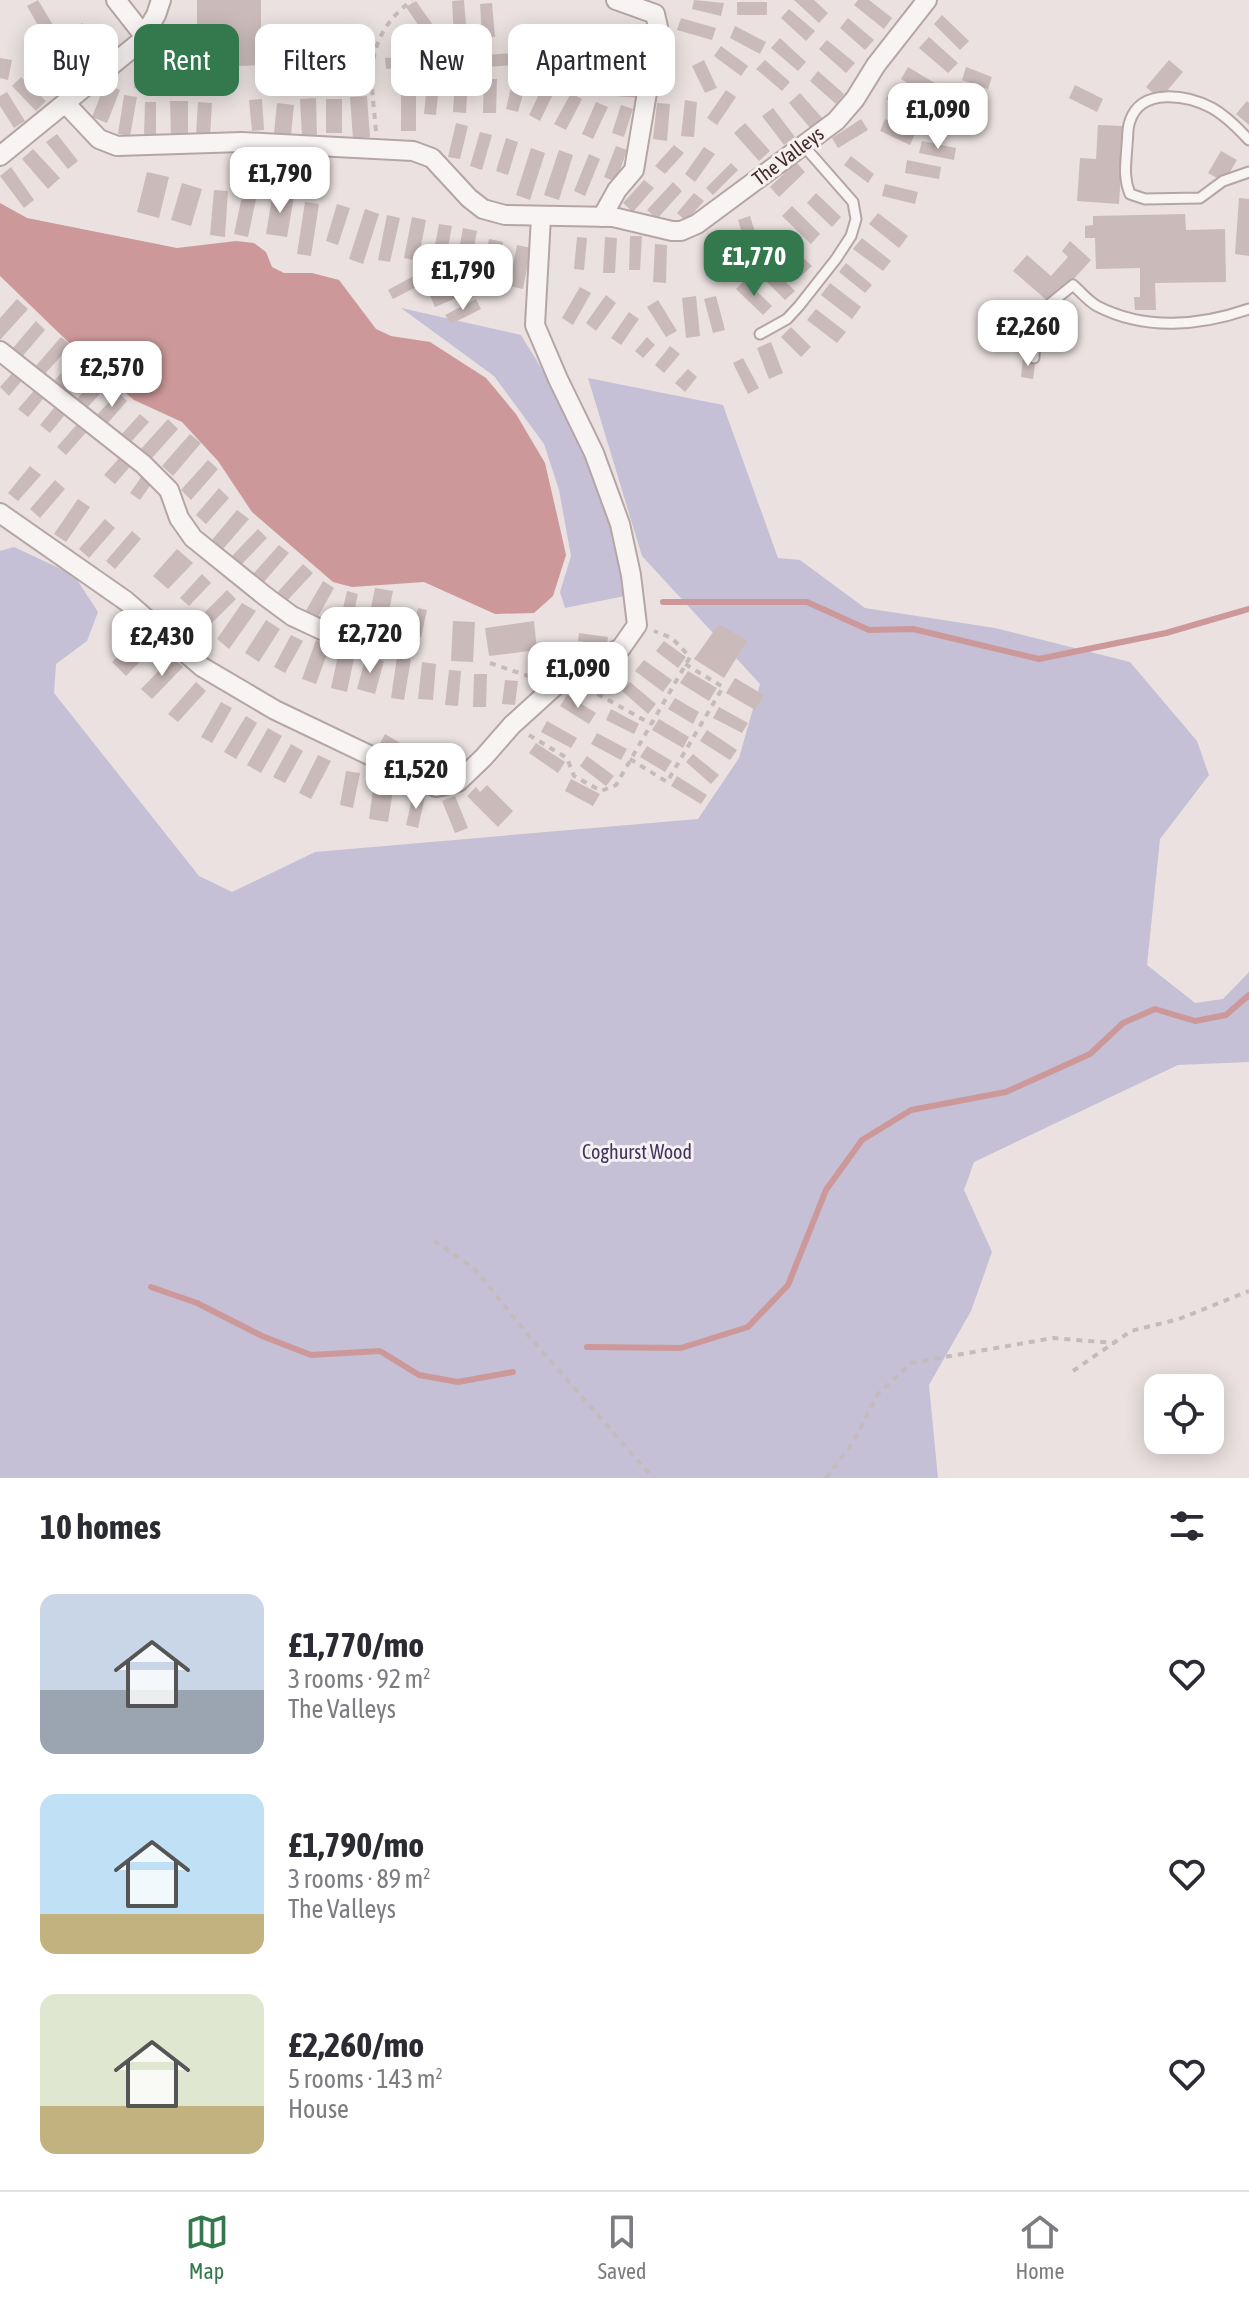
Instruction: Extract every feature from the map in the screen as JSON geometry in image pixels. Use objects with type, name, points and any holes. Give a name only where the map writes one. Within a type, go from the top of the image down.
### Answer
[{"type":"street","points":[[116,0],[135,24]]},
{"type":"street","points":[[151,24],[161,0]]},
{"type":"street","points":[[602,217],[617,190],[634,170],[658,27],[655,14],[616,0]]},
{"type":"street","name":"The Valleys","points":[[66,104],[99,139],[117,146],[242,142],[413,151],[432,158],[483,209],[505,215],[602,217],[681,231],[697,224],[836,121],[927,0]]},
{"type":"street","points":[[0,156],[134,46]]},
{"type":"street","points":[[0,513],[126,601],[202,667],[275,710],[436,787],[458,782],[512,725],[561,681],[621,648],[637,625],[620,524],[594,453],[535,325],[541,217]]},
{"type":"street","points":[[0,351],[143,464],[169,490],[179,518],[193,538],[292,616],[322,630]]},
{"type":"lane","points":[[1249,140],[1211,107],[1172,96],[1152,98],[1138,107],[1130,121],[1124,180],[1130,194],[1145,199],[1200,198],[1223,181],[1249,172]]},
{"type":"lane","points":[[760,334],[787,319],[799,306],[836,259],[851,236],[856,219],[853,202],[803,145]]},
{"type":"lane","points":[[1034,358],[1035,331],[1051,303],[1073,285],[1095,305],[1137,321],[1172,324],[1209,321],[1249,309]]},
{"type":"path","points":[[377,148],[370,65],[380,37],[400,10],[412,0]]},
{"type":"path","points":[[512,725],[567,758],[574,776],[601,791],[616,785],[690,657],[672,638],[637,625]]},
{"type":"path","points":[[322,630],[420,647]]},
{"type":"path","points":[[490,663],[561,681],[651,724]]},
{"type":"path","points":[[630,759],[667,782],[723,687],[685,664]]},
{"type":"path","points":[[434,1241],[474,1268],[533,1341],[653,1478]]},
{"type":"path","points":[[1073,1371],[1131,1331],[1179,1319],[1249,1291]]},
{"type":"path","points":[[826,1478],[852,1444],[878,1394],[911,1363],[1053,1338],[1114,1343]]},
{"type":"green space","points":[[401,308],[521,335],[606,474],[625,596],[565,608],[560,592],[571,556],[559,490],[544,444],[494,376]]},
{"type":"green space","name":"Coghurst Wood","points":[[588,378],[723,405],[778,558],[800,560],[865,608],[995,628],[1130,662],[1197,741],[1209,775],[1160,839],[1147,965],[1195,1003],[1223,999],[1249,972],[1249,1062],[1178,1065],[974,1162],[964,1190],[992,1252],[971,1311],[929,1385],[938,1478],[0,1478],[0,551],[14,547],[74,575],[98,612],[87,641],[56,664],[54,693],[199,876],[232,892],[315,852],[698,819],[739,758],[760,684],[642,556]]},
{"type":"shaded area","points":[[0,203],[27,218],[177,248],[236,241],[254,243],[266,252],[272,267],[284,273],[312,273],[339,280],[376,329],[391,336],[430,342],[486,378],[516,414],[545,463],[566,555],[553,596],[534,613],[495,614],[424,582],[352,587],[333,582],[252,512],[218,461],[182,422],[134,400],[88,361],[0,276]]},
{"type":"building","points":[[38,0],[52,24],[37,24],[27,6]]},
{"type":"building","points":[[197,0],[261,0],[261,24],[255,24],[255,65],[239,66],[239,24],[197,24]]},
{"type":"building","points":[[464,0],[466,24],[453,24],[452,1]]},
{"type":"building","points":[[694,0],[724,3],[721,16],[692,9]]},
{"type":"building","points":[[794,0],[814,0],[828,13],[819,23]]},
{"type":"building","points":[[858,0],[869,0],[892,18],[884,29],[854,5]]},
{"type":"building","points":[[416,1],[432,24],[418,24],[406,7]]},
{"type":"building","points":[[737,2],[767,2],[767,15],[737,15]]},
{"type":"building","points":[[492,3],[495,37],[492,37],[492,24],[481,24],[480,4]]},
{"type":"building","points":[[789,9],[815,31],[806,41],[781,18]]},
{"type":"building","points":[[942,15],[969,41],[960,50],[934,24]]},
{"type":"building","points":[[681,18],[716,28],[712,40],[677,30]]},
{"type":"building","points":[[848,18],[874,40],[865,50],[840,28]]},
{"type":"building","points":[[735,26],[766,42],[760,54],[730,38]]},
{"type":"building","points":[[929,37],[958,63],[948,73],[919,48]]},
{"type":"building","points":[[780,38],[806,62],[798,71],[771,48]]},
{"type":"building","points":[[827,40],[855,63],[846,73],[819,49]]},
{"type":"building","points":[[721,46],[748,66],[741,76],[714,56]]},
{"type":"building","points":[[508,53],[508,66],[492,67],[492,55]]},
{"type":"building","points":[[0,58],[12,60],[8,80],[0,78]]},
{"type":"building","points":[[385,58],[391,58],[391,69],[386,69]]},
{"type":"building","points":[[704,60],[717,88],[705,93],[692,66]]},
{"type":"building","points":[[765,60],[790,82],[782,91],[756,69]]},
{"type":"building","points":[[1169,60],[1183,72],[1160,99],[1146,87]]},
{"type":"building","points":[[908,67],[938,85],[931,97],[901,79]]},
{"type":"building","points":[[966,67],[992,77],[988,89],[962,80]]},
{"type":"building","points":[[818,71],[844,94],[836,104],[810,81]]},
{"type":"building","points":[[21,77],[24,80],[24,96],[41,96],[46,101],[36,111],[12,86]]},
{"type":"building","points":[[492,79],[497,79],[496,113],[483,113],[484,96],[492,96]]},
{"type":"building","points":[[1075,85],[1103,99],[1097,112],[1069,98]]},
{"type":"building","points":[[894,89],[924,110],[916,121],[886,99]]},
{"type":"building","points":[[726,90],[736,97],[717,125],[707,118]]},
{"type":"building","points":[[7,92],[25,121],[14,128],[0,106],[0,96]]},
{"type":"building","points":[[800,93],[823,119],[811,129],[789,103]]},
{"type":"building","points":[[949,94],[985,99],[983,112],[947,107]]},
{"type":"building","points":[[124,95],[137,97],[130,136],[118,134]]},
{"type":"building","points":[[100,96],[118,96],[107,123],[92,117]]},
{"type":"building","points":[[367,96],[370,137],[353,139],[350,97]]},
{"type":"building","points":[[401,96],[416,96],[416,131],[401,131]]},
{"type":"building","points":[[426,96],[438,96],[436,115],[424,114]]},
{"type":"building","points":[[454,96],[467,96],[466,113],[453,112]]},
{"type":"building","points":[[509,96],[522,96],[518,112],[506,109]]},
{"type":"building","points":[[538,96],[552,96],[540,121],[529,115]]},
{"type":"building","points":[[569,96],[582,99],[566,130],[554,124]]},
{"type":"building","points":[[316,98],[317,137],[302,137],[300,99]]},
{"type":"building","points":[[262,99],[264,130],[252,131],[249,100]]},
{"type":"building","points":[[326,99],[342,99],[342,133],[326,133]]},
{"type":"building","points":[[685,100],[697,102],[694,137],[681,136]]},
{"type":"building","points":[[170,101],[188,101],[188,135],[171,135]]},
{"type":"building","points":[[1247,101],[1249,103],[1249,125],[1236,114]]},
{"type":"building","points":[[145,102],[156,102],[156,136],[144,135]]},
{"type":"building","points":[[198,102],[212,103],[210,136],[196,135]]},
{"type":"building","points":[[596,102],[608,107],[593,139],[582,134]]},
{"type":"building","points":[[277,103],[294,105],[291,135],[274,133]]},
{"type":"building","points":[[657,103],[670,104],[667,141],[653,139]]},
{"type":"building","points":[[621,105],[633,109],[624,137],[612,133]]},
{"type":"building","points":[[773,108],[795,137],[784,145],[762,116]]},
{"type":"building","points":[[934,115],[970,123],[967,135],[931,128]]},
{"type":"building","points":[[861,119],[868,130],[838,148],[832,138]]},
{"type":"building","points":[[885,119],[915,134],[910,145],[880,131]]},
{"type":"building","points":[[456,123],[468,126],[460,159],[448,157]]},
{"type":"building","points":[[745,123],[770,151],[759,161],[734,133]]},
{"type":"building","points":[[1098,125],[1124,126],[1119,204],[1077,201],[1080,158],[1096,159]]},
{"type":"building","points":[[480,132],[492,135],[482,170],[470,166]]},
{"type":"building","points":[[57,134],[78,161],[68,169],[46,142]]},
{"type":"building","points":[[506,138],[518,142],[508,175],[496,171]]},
{"type":"building","points":[[922,141],[956,148],[954,160],[919,153]]},
{"type":"building","points":[[674,145],[684,153],[665,174],[655,166]]},
{"type":"building","points":[[616,146],[627,150],[616,182],[604,177]]},
{"type":"building","points":[[704,147],[715,154],[695,182],[685,174]]},
{"type":"building","points":[[531,148],[545,153],[530,200],[516,195]]},
{"type":"building","points":[[33,149],[60,178],[48,189],[22,159]]},
{"type":"building","points":[[559,150],[573,155],[559,200],[544,195]]},
{"type":"building","points":[[1221,151],[1237,160],[1224,182],[1208,173]]},
{"type":"building","points":[[589,154],[600,159],[585,196],[574,191]]},
{"type":"building","points":[[851,156],[874,174],[868,183],[844,165]]},
{"type":"building","points":[[907,160],[941,167],[939,179],[905,173]]},
{"type":"building","points":[[796,162],[805,172],[779,197],[770,187]]},
{"type":"building","points":[[731,163],[738,170],[713,195],[706,188]]},
{"type":"building","points":[[11,167],[34,200],[24,208],[0,176]]},
{"type":"building","points":[[147,172],[169,177],[159,218],[137,212]]},
{"type":"building","points":[[644,180],[654,188],[633,212],[623,203]]},
{"type":"building","points":[[673,182],[682,191],[657,219],[647,210]]},
{"type":"building","points":[[182,183],[202,189],[191,226],[171,220]]},
{"type":"building","points":[[885,184],[918,192],[915,204],[882,196]]},
{"type":"building","points":[[214,190],[228,191],[225,237],[210,235]]},
{"type":"building","points":[[243,191],[257,194],[248,237],[234,234]]},
{"type":"building","points":[[273,192],[294,196],[287,237],[266,234]]},
{"type":"building","points":[[694,193],[704,201],[686,221],[677,213]]},
{"type":"building","points":[[816,193],[841,217],[832,227],[807,203]]},
{"type":"building","points":[[1239,198],[1249,199],[1249,256],[1235,254]]},
{"type":"building","points":[[305,202],[319,204],[311,256],[297,254]]},
{"type":"building","points":[[337,204],[350,208],[338,245],[326,241]]},
{"type":"building","points":[[792,206],[820,234],[811,244],[782,216]]},
{"type":"building","points":[[365,209],[379,214],[363,264],[349,259]]},
{"type":"building","points":[[878,213],[908,236],[899,248],[869,224]]},
{"type":"building","points":[[1185,214],[1186,230],[1225,229],[1226,282],[1155,283],[1156,310],[1135,310],[1134,297],[1140,297],[1140,268],[1096,269],[1095,238],[1085,238],[1085,226],[1093,225],[1093,216]]},
{"type":"building","points":[[387,215],[400,218],[390,262],[378,260]]},
{"type":"building","points":[[750,216],[761,252],[749,256],[738,220]]},
{"type":"building","points":[[412,217],[426,220],[418,261],[404,258]]},
{"type":"building","points":[[439,224],[452,226],[445,264],[432,262]]},
{"type":"building","points":[[463,228],[477,231],[470,268],[456,265]]},
{"type":"building","points":[[630,236],[642,236],[640,270],[629,270]]},
{"type":"building","points":[[577,237],[587,238],[584,270],[574,269]]},
{"type":"building","points":[[605,237],[617,238],[615,273],[603,273]]},
{"type":"building","points":[[862,238],[891,261],[883,271],[853,249]]},
{"type":"building","points":[[489,239],[503,242],[495,283],[481,280]]},
{"type":"building","points":[[1070,241],[1091,260],[1051,304],[1013,271],[1027,255],[1051,276],[1068,257],[1062,251]]},
{"type":"building","points":[[786,242],[812,266],[801,276],[776,252]]},
{"type":"building","points":[[655,244],[667,245],[666,283],[653,282]]},
{"type":"building","points":[[517,245],[531,248],[523,289],[509,286]]},
{"type":"building","points":[[846,263],[872,285],[865,293],[839,272]]},
{"type":"building","points":[[768,264],[795,291],[785,300],[758,273]]},
{"type":"building","points":[[421,272],[426,282],[393,299],[388,290]]},
{"type":"building","points":[[463,278],[470,292],[435,307],[429,293]]},
{"type":"building","points":[[745,280],[772,306],[763,315],[736,289]]},
{"type":"building","points":[[830,283],[861,307],[852,319],[821,295]]},
{"type":"building","points":[[580,287],[591,293],[573,325],[562,318]]},
{"type":"building","points":[[606,295],[616,303],[596,331],[586,323]]},
{"type":"building","points":[[696,296],[700,336],[686,338],[682,298]]},
{"type":"building","points":[[716,296],[725,330],[713,333],[704,299]]},
{"type":"building","points":[[17,299],[28,309],[0,340],[0,318]]},
{"type":"building","points":[[476,299],[481,309],[451,324],[445,315]]},
{"type":"building","points":[[658,300],[677,331],[666,337],[647,307]]},
{"type":"building","points":[[816,309],[846,332],[837,343],[807,320]]},
{"type":"building","points":[[629,312],[639,319],[621,345],[611,338]]},
{"type":"building","points":[[36,321],[45,330],[21,358],[12,349]]},
{"type":"building","points":[[1027,322],[1031,331],[1001,341],[997,332]]},
{"type":"building","points":[[791,327],[811,347],[801,357],[781,337]]},
{"type":"building","points":[[61,337],[71,345],[43,376],[34,368]]},
{"type":"building","points":[[647,337],[655,345],[643,358],[635,351]]},
{"type":"building","points":[[771,342],[783,373],[769,379],[757,348]]},
{"type":"building","points":[[670,346],[680,354],[664,373],[655,365]]},
{"type":"building","points":[[1023,357],[1036,358],[1033,379],[1021,377]]},
{"type":"building","points":[[743,358],[759,388],[748,394],[733,363]]},
{"type":"building","points":[[73,360],[84,369],[65,390],[54,381]]},
{"type":"building","points":[[688,369],[697,377],[685,392],[675,383]]},
{"type":"building","points":[[15,370],[24,378],[9,396],[0,387]]},
{"type":"building","points":[[96,378],[106,387],[86,409],[76,400]]},
{"type":"building","points":[[38,386],[47,394],[28,417],[18,409]]},
{"type":"building","points":[[118,392],[127,401],[106,425],[96,416]]},
{"type":"building","points":[[58,403],[68,411],[50,433],[40,425]]},
{"type":"building","points":[[140,414],[149,422],[130,443],[121,435]]},
{"type":"building","points":[[168,419],[178,429],[151,459],[141,449]]},
{"type":"building","points":[[80,421],[89,429],[66,455],[57,447]]},
{"type":"building","points":[[190,434],[201,443],[173,476],[162,466]]},
{"type":"building","points":[[123,454],[133,463],[115,484],[104,475]]},
{"type":"building","points":[[208,460],[218,469],[191,500],[181,490]]},
{"type":"building","points":[[30,466],[41,475],[18,501],[8,493]]},
{"type":"building","points":[[144,473],[154,480],[140,500],[130,493]]},
{"type":"building","points":[[55,480],[65,489],[40,518],[30,509]]},
{"type":"building","points":[[219,488],[229,498],[206,524],[196,515]]},
{"type":"building","points":[[78,499],[90,507],[66,542],[54,534]]},
{"type":"building","points":[[237,510],[249,519],[223,549],[212,540]]},
{"type":"building","points":[[105,519],[115,528],[89,558],[79,549]]},
{"type":"building","points":[[258,529],[267,538],[241,565],[232,556]]},
{"type":"building","points":[[132,531],[141,539],[115,569],[106,561]]},
{"type":"building","points":[[279,545],[289,553],[263,583],[253,574]]},
{"type":"building","points":[[177,549],[193,563],[168,589],[153,576]]},
{"type":"building","points":[[303,564],[313,573],[285,603],[276,594]]},
{"type":"building","points":[[202,574],[211,583],[189,606],[180,598]]},
{"type":"building","points":[[323,581],[334,588],[316,620],[304,614]]},
{"type":"building","points":[[375,588],[393,591],[385,631],[367,627]]},
{"type":"building","points":[[227,590],[236,599],[210,625],[201,616]]},
{"type":"building","points":[[347,591],[358,594],[350,629],[339,626]]},
{"type":"building","points":[[242,603],[256,611],[229,649],[217,639]]},
{"type":"building","points":[[418,608],[427,610],[421,637],[412,635]]},
{"type":"building","points":[[266,620],[280,629],[259,662],[245,653]]},
{"type":"building","points":[[453,621],[475,622],[473,662],[451,661]]},
{"type":"building","points":[[534,621],[537,650],[489,656],[485,628]]},
{"type":"building","points":[[719,624],[747,641],[724,678],[694,659]]},
{"type":"building","points":[[579,633],[608,637],[607,645],[578,641]]},
{"type":"building","points":[[140,635],[153,648],[126,676],[112,662]]},
{"type":"building","points":[[291,635],[303,641],[285,673],[274,667]]},
{"type":"building","points":[[316,640],[330,646],[316,684],[302,679]]},
{"type":"building","points":[[664,641],[686,657],[678,668],[656,651]]},
{"type":"building","points":[[340,646],[356,649],[347,692],[331,688]]},
{"type":"building","points":[[366,656],[384,661],[375,694],[357,689]]},
{"type":"building","points":[[172,657],[183,667],[152,699],[141,689]]},
{"type":"building","points":[[397,657],[411,659],[404,700],[391,698]]},
{"type":"building","points":[[644,660],[672,680],[663,692],[635,671]]},
{"type":"building","points":[[422,662],[436,664],[433,700],[418,699]]},
{"type":"building","points":[[449,670],[461,671],[458,706],[445,705]]},
{"type":"building","points":[[688,671],[717,688],[709,701],[680,683]]},
{"type":"building","points":[[474,674],[487,674],[486,707],[473,707]]},
{"type":"building","points":[[735,678],[764,695],[755,710],[726,693]]},
{"type":"building","points":[[505,680],[518,681],[515,705],[502,704]]},
{"type":"building","points":[[196,682],[206,691],[178,722],[168,714]]},
{"type":"building","points":[[630,682],[656,704],[648,714],[622,691]]},
{"type":"building","points":[[567,695],[596,713],[589,724],[560,706]]},
{"type":"building","points":[[675,698],[699,712],[693,724],[668,709]]},
{"type":"building","points":[[221,702],[232,708],[212,743],[201,737]]},
{"type":"building","points":[[719,707],[748,723],[742,733],[713,718]]},
{"type":"building","points":[[611,709],[639,724],[634,734],[606,720]]},
{"type":"building","points":[[246,716],[257,723],[236,759],[224,752]]},
{"type":"building","points":[[659,719],[689,737],[683,748],[652,730]]},
{"type":"building","points":[[547,721],[577,738],[571,748],[541,732]]},
{"type":"building","points":[[268,728],[282,736],[261,773],[247,765]]},
{"type":"building","points":[[707,730],[737,750],[730,760],[700,741]]},
{"type":"building","points":[[597,733],[627,749],[621,760],[591,744]]},
{"type":"building","points":[[385,734],[420,755],[412,768],[378,747]]},
{"type":"building","points":[[536,743],[565,762],[558,773],[529,753]]},
{"type":"building","points":[[291,744],[303,751],[285,783],[273,777]]},
{"type":"building","points":[[647,746],[672,761],[665,772],[640,757]]},
{"type":"building","points":[[693,754],[719,775],[711,784],[686,762]]},
{"type":"building","points":[[318,755],[331,761],[311,799],[299,793]]},
{"type":"building","points":[[587,756],[614,776],[606,786],[580,766]]},
{"type":"building","points":[[346,771],[360,773],[353,808],[340,805]]},
{"type":"building","points":[[677,776],[707,795],[701,804],[671,786]]},
{"type":"building","points":[[571,779],[600,794],[593,806],[565,791]]},
{"type":"building","points":[[374,781],[394,784],[388,822],[369,819]]},
{"type":"building","points":[[487,785],[513,811],[498,827],[467,796],[476,787],[480,792]]},
{"type":"building","points":[[413,794],[425,797],[418,828],[406,825]]},
{"type":"building","points":[[455,796],[468,828],[455,833],[442,801]]},
{"type":"waterway","points":[[663,602],[807,602],[869,630],[913,629],[1039,659],[1166,633],[1249,609]]},
{"type":"waterway","points":[[587,1347],[681,1348],[748,1327],[788,1285],[826,1190],[862,1140],[911,1110],[1006,1092],[1090,1054],[1123,1023],[1155,1009],[1195,1021],[1226,1015],[1249,995]]},
{"type":"waterway","points":[[151,1287],[197,1303],[262,1336],[311,1355],[380,1351],[419,1375],[458,1382],[513,1372]]}]
